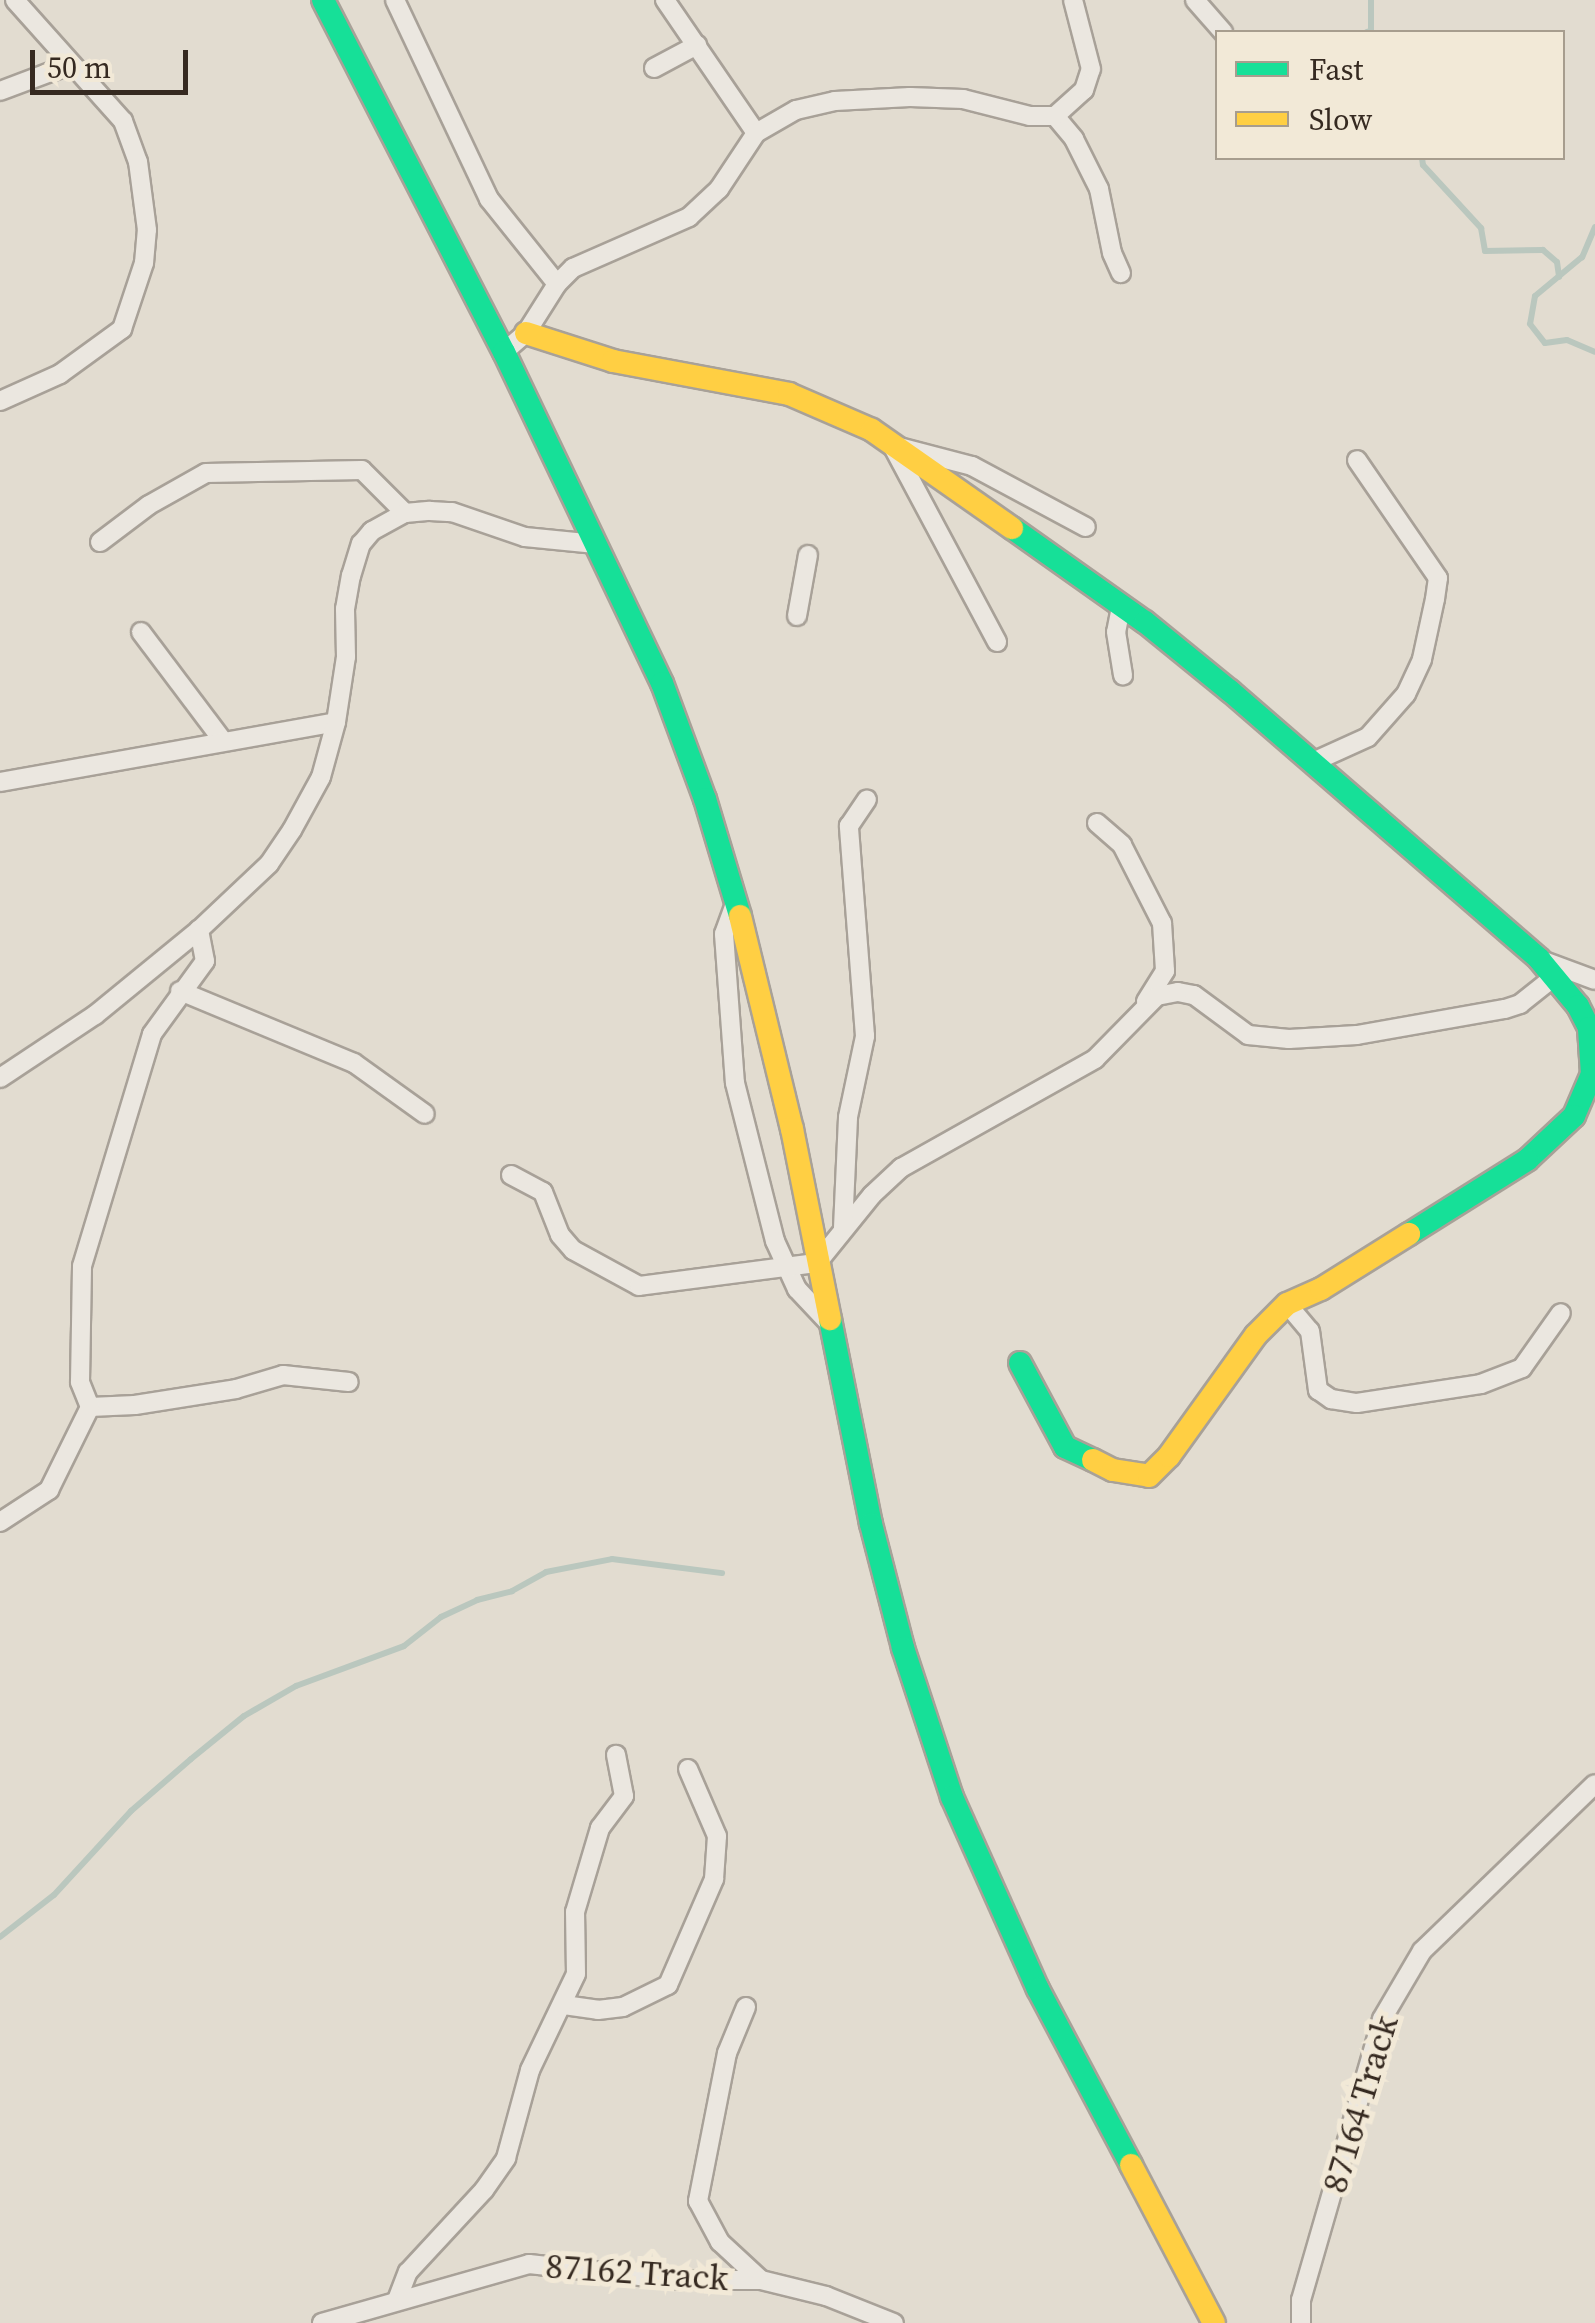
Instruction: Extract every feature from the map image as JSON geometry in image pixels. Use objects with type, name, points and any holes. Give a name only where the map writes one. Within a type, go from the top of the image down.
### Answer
[{"type":"main road","points":[[323,0],[504,352],[662,683],[705,799],[736,901],[792,1129],[829,1323],[899,1630],[952,1797],[1038,1989],[1214,2323]]},
{"type":"main road","points":[[526,332],[546,343],[613,360],[789,394],[850,417],[1122,607],[1312,762],[1547,968],[1578,1006],[1594,1053],[1592,1074],[1574,1116],[1527,1160],[1321,1289],[1287,1304],[1256,1335],[1169,1456],[1149,1476],[1113,1470],[1065,1447],[1020,1363]]},
{"type":"street","points":[[0,401],[60,374],[122,329],[144,263],[144,192],[123,121],[16,0]]},
{"type":"street","points":[[394,0],[490,199],[557,284]]},
{"type":"street","points":[[665,0],[756,133]]},
{"type":"street","points":[[504,352],[526,332],[557,284],[591,258],[689,217],[719,190],[756,133],[814,106],[910,97],[963,99],[1030,116],[1055,116],[1084,90],[1090,69],[1073,0]]},
{"type":"street","points":[[1195,0],[1221,30]]},
{"type":"street","points":[[654,68],[697,45]]},
{"type":"street","points":[[0,91],[70,65]]},
{"type":"street","points":[[1055,116],[1074,139],[1099,189],[1108,238],[1120,273]]},
{"type":"street","points":[[893,446],[918,448],[972,466],[1086,526]]},
{"type":"street","points":[[893,446],[997,642]]},
{"type":"street","points":[[1312,762],[1368,737],[1406,694],[1422,659],[1435,599],[1438,578],[1357,460]]},
{"type":"street","points":[[100,542],[116,526],[206,473],[362,470],[405,512]]},
{"type":"street","points":[[0,1078],[95,1015],[200,930],[268,864],[292,830],[320,777],[336,722],[346,657],[345,609],[350,576],[362,544],[372,532],[405,512],[452,512],[526,537],[596,544]]},
{"type":"street","points":[[796,616],[808,556]]},
{"type":"street","points":[[1122,607],[1116,632],[1122,675]]},
{"type":"street","points":[[142,632],[223,741]]},
{"type":"street","points":[[0,782],[336,722]]},
{"type":"street","points":[[843,1228],[848,1118],[864,1036],[862,948],[849,826],[867,799]]},
{"type":"street","points":[[1096,823],[1122,845],[1162,923],[1165,971],[1140,1010]]},
{"type":"street","points":[[736,901],[724,934],[731,1064],[762,1198],[786,1268],[797,1289],[829,1323]]},
{"type":"street","points":[[0,1522],[49,1490],[90,1406],[80,1382],[82,1266],[152,1034],[205,960],[200,930]]},
{"type":"street","points":[[510,1176],[543,1192],[560,1235],[573,1250],[630,1283],[658,1286],[817,1263],[843,1228],[901,1168],[1095,1060],[1157,996],[1178,992],[1194,996],[1236,1028],[1259,1038],[1357,1035],[1520,1004],[1547,968],[1595,980]]},
{"type":"street","points":[[180,991],[354,1064],[425,1114]]},
{"type":"street","points":[[1287,1304],[1310,1331],[1318,1390],[1331,1399],[1357,1403],[1482,1384],[1522,1368],[1561,1313]]},
{"type":"street","points":[[90,1406],[219,1392],[283,1375],[349,1382]]},
{"type":"street","points":[[396,2300],[412,2266],[484,2190],[506,2158],[530,2070],[564,2004],[578,1963],[575,1912],[600,1828],[624,1796],[616,1756]]},
{"type":"street","points":[[564,2004],[598,2010],[623,2007],[668,1985],[714,1879],[716,1836],[688,1769]]},
{"type":"street","name":"87164 Track","points":[[1301,2323],[1301,2300],[1368,2062],[1382,2019],[1402,1982],[1422,1951],[1460,1911],[1595,1784]]},
{"type":"street","points":[[746,2007],[728,2053],[698,2202],[720,2242],[762,2280]]},
{"type":"street","name":"87162 Track","points":[[322,2323],[529,2264],[676,2280],[762,2280],[826,2296],[894,2323]]},
{"type":"waterway","points":[[1371,0],[1371,30]]},
{"type":"waterway","points":[[1422,160],[1481,228],[1485,251],[1543,250],[1557,262],[1559,277]]},
{"type":"waterway","points":[[1595,227],[1582,257],[1535,296],[1530,324],[1545,343],[1567,340],[1595,352]]},
{"type":"waterway","points":[[0,1937],[54,1895],[131,1811],[191,1759],[244,1716],[296,1686],[404,1646],[441,1617],[477,1600],[512,1591],[546,1572],[612,1559],[722,1573]]},
{"type":"traffic: fast","points":[[323,0],[504,352],[662,683],[705,799],[740,916]]},
{"type":"traffic: fast","points":[[1012,528],[1145,622],[1230,691],[1539,959],[1578,1006],[1589,1028],[1592,1074],[1574,1116],[1527,1160],[1409,1234]]},
{"type":"traffic: fast","points":[[830,1319],[871,1524],[903,1648],[952,1797],[1038,1989],[1131,2165]]},
{"type":"traffic: fast","points":[[1020,1363],[1065,1447],[1093,1460]]},
{"type":"traffic: slow","points":[[526,333],[613,361],[789,394],[872,430],[1012,528]]},
{"type":"traffic: slow","points":[[740,916],[792,1129],[830,1319]]},
{"type":"traffic: slow","points":[[1093,1460],[1113,1470],[1149,1476],[1169,1456],[1256,1335],[1287,1304],[1321,1289],[1409,1234]]},
{"type":"traffic: slow","points":[[1131,2165],[1214,2323]]}]
